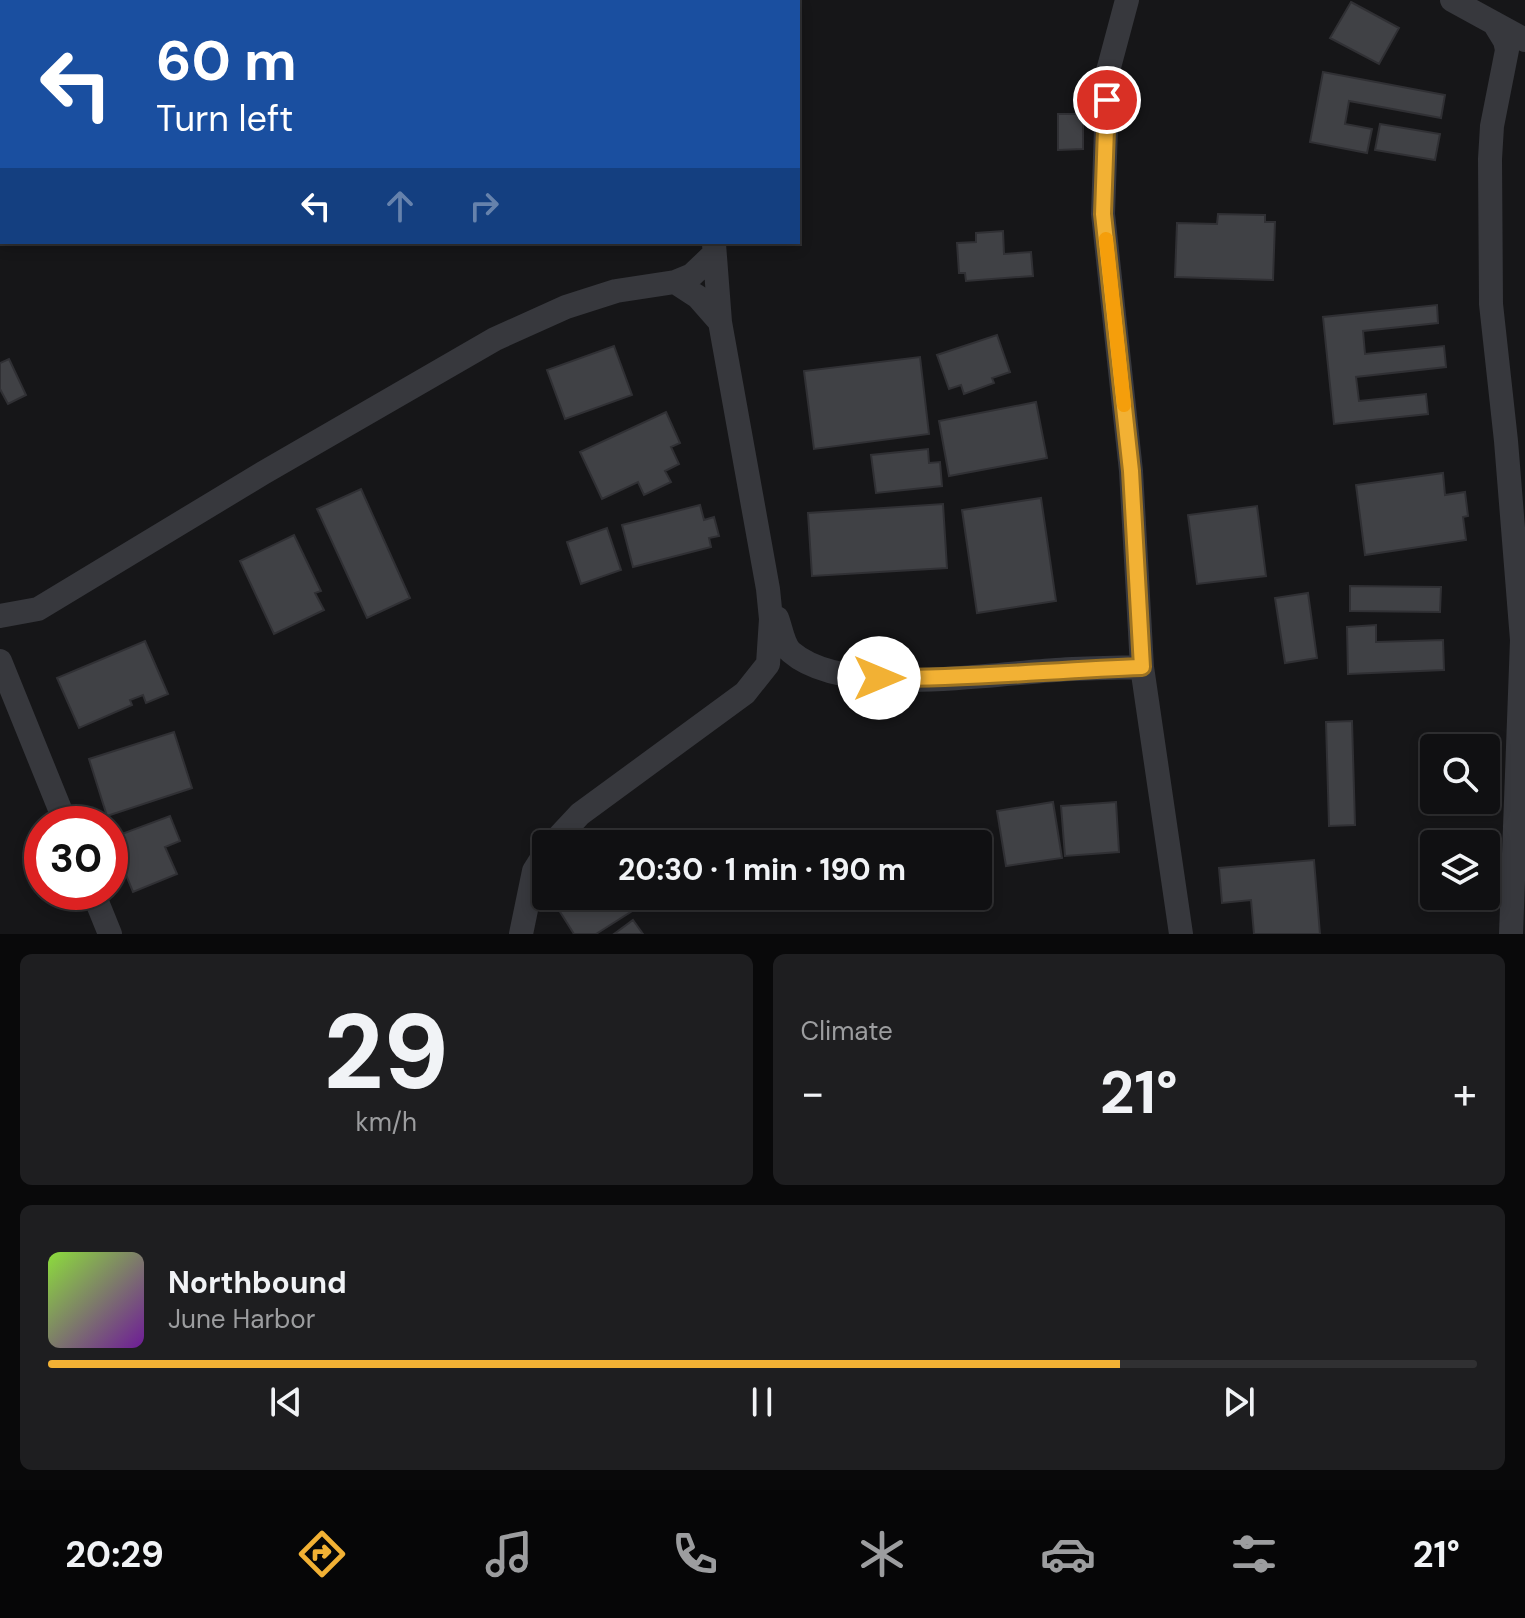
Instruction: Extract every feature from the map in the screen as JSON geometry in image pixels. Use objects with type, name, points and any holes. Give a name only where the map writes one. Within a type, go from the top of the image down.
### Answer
[{"type":"street","points":[[1127,0],[1108,71],[1103,214],[1131,471],[1142,667],[1181,934]]},
{"type":"street","points":[[1452,0],[1525,40]]},
{"type":"street","points":[[1494,23],[1507,50],[1490,144],[1491,304],[1524,639],[1511,934]]},
{"type":"street","points":[[0,616],[38,609],[263,473],[495,339],[566,307],[616,291],[675,282],[692,275],[714,248]]},
{"type":"street","points":[[565,830],[580,814],[745,693],[768,664],[771,619],[768,589],[720,322],[714,248]]},
{"type":"street","points":[[675,282],[698,297],[720,322]]},
{"type":"street","points":[[768,589],[788,649],[804,661],[854,677],[988,676],[1142,667]]},
{"type":"street","points":[[0,661],[59,806]]},
{"type":"street","points":[[521,934],[532,878]]},
{"type":"street","points":[[100,910],[110,934]]},
{"type":"building","points":[[1351,2],[1399,28],[1379,64],[1330,38]]},
{"type":"building","points":[[1323,72],[1445,95],[1441,118],[1349,101],[1345,124],[1372,129],[1367,153],[1310,142]]},
{"type":"building","points":[[1058,114],[1083,114],[1083,149],[1058,150]]},
{"type":"building","points":[[1380,124],[1440,134],[1435,160],[1375,150]]},
{"type":"building","points":[[1218,214],[1265,215],[1265,222],[1275,222],[1273,280],[1175,277],[1177,223],[1217,224]]},
{"type":"building","points":[[1003,231],[1004,254],[1031,252],[1033,276],[966,281],[965,273],[959,273],[957,243],[976,242],[976,233]]},
{"type":"building","points":[[1437,305],[1438,323],[1363,331],[1365,354],[1444,346],[1446,367],[1356,377],[1359,401],[1426,394],[1428,414],[1334,424],[1323,317]]},
{"type":"building","points":[[997,335],[1010,372],[992,378],[994,383],[964,394],[961,385],[949,389],[937,355]]},
{"type":"building","points":[[614,346],[632,395],[565,419],[547,370]]},
{"type":"building","points":[[920,357],[929,434],[814,449],[804,371]]},
{"type":"building","points":[[9,359],[26,395],[8,404],[0,389],[0,363]]},
{"type":"building","points":[[1036,402],[1047,458],[949,476],[939,421]]},
{"type":"building","points":[[666,412],[680,443],[671,447],[679,464],[665,471],[671,482],[644,495],[638,482],[602,499],[580,452]]},
{"type":"building","points":[[928,449],[929,463],[940,462],[942,486],[876,493],[871,455]]},
{"type":"building","points":[[1443,473],[1445,495],[1465,492],[1468,516],[1463,517],[1466,540],[1365,555],[1356,485]]},
{"type":"building","points":[[361,489],[410,598],[367,618],[317,509]]},
{"type":"building","points":[[1041,498],[1056,601],[977,613],[962,510]]},
{"type":"building","points":[[943,504],[947,568],[812,576],[808,513]]},
{"type":"building","points":[[700,505],[704,520],[714,517],[719,536],[709,538],[711,547],[633,567],[622,525]]},
{"type":"building","points":[[1257,506],[1266,576],[1197,584],[1188,515]]},
{"type":"building","points":[[607,528],[621,570],[581,584],[567,542]]},
{"type":"building","points":[[294,535],[321,591],[315,593],[324,610],[274,634],[240,561]]},
{"type":"building","points":[[1350,586],[1441,587],[1440,612],[1350,611]]},
{"type":"building","points":[[1308,593],[1317,658],[1285,663],[1275,598]]},
{"type":"building","points":[[1376,625],[1376,642],[1443,640],[1444,670],[1348,674],[1347,627]]},
{"type":"building","points":[[145,641],[168,694],[146,703],[143,695],[130,700],[132,705],[79,728],[57,678]]},
{"type":"building","points":[[1352,721],[1355,825],[1329,826],[1326,722]]},
{"type":"building","points":[[174,732],[192,788],[128,809],[128,806],[104,806],[89,759]]},
{"type":"building","points":[[1053,802],[1062,858],[1006,866],[997,811]]},
{"type":"building","points":[[1116,802],[1119,852],[1065,856],[1061,806]]},
{"type":"building","points":[[170,816],[180,841],[165,847],[177,874],[133,892],[128,880],[128,832]]},
{"type":"building","points":[[1314,860],[1320,934],[1254,934],[1251,900],[1222,903],[1219,868]]},
{"type":"building","points":[[559,910],[634,910],[596,934],[574,934]]},
{"type":"building","points":[[633,920],[643,934],[614,934]]},
{"type":"slow traffic","points":[[1106,239],[1124,405]]},
{"type":"route","points":[[879,678],[988,676],[1142,667],[1131,471],[1103,214],[1107,100]]}]
